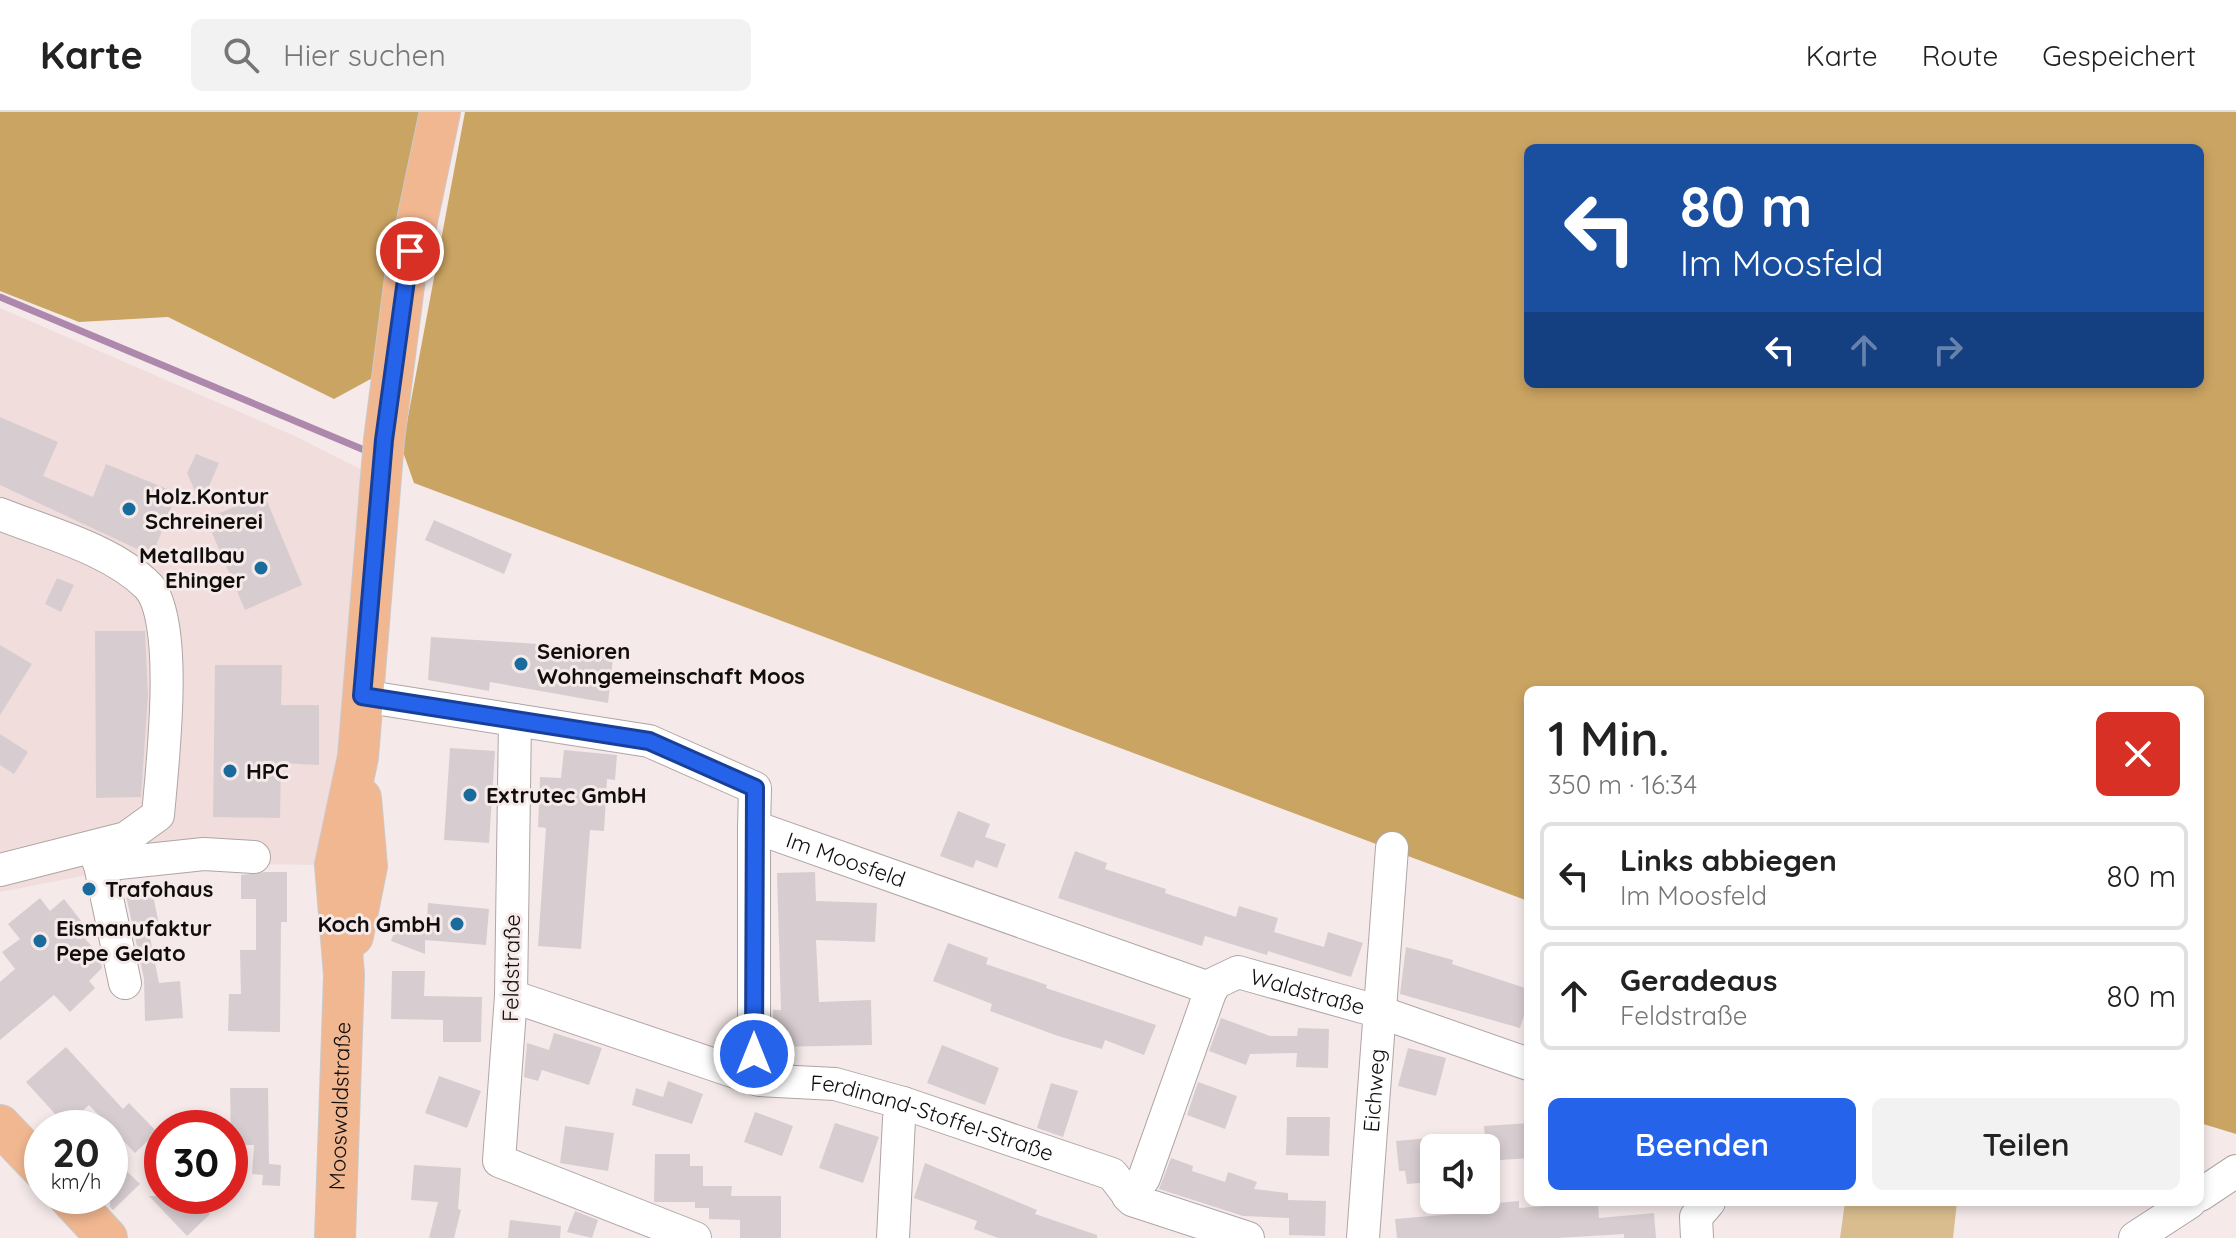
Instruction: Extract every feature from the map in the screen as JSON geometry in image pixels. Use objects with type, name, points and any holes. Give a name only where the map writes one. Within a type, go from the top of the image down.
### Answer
[{"type":"main road","name":"Mooswaldstraße","points":[[335,1238],[344,975],[335,865],[358,757],[384,440],[403,293],[440,112]]},
{"type":"main road","points":[[0,1125],[24,1150]]},
{"type":"main road","points":[[85,1214],[107,1238]]},
{"type":"street","points":[[0,514],[113,561],[150,588],[164,629],[166,715],[158,815],[96,857]]},
{"type":"street","points":[[362,696],[649,741],[755,788],[754,1054],[748,1076]]},
{"type":"street","name":"Feldstraße","points":[[515,720],[511,996],[499,1161],[695,1238]]},
{"type":"street","name":"Im Moosfeld","points":[[754,827],[1212,989]]},
{"type":"street","name":"Eichweg","points":[[1363,1238],[1377,1011],[1392,848]]},
{"type":"street","points":[[0,870],[96,857],[204,854],[254,857]]},
{"type":"street","points":[[96,857],[125,983]]},
{"type":"street","name":"Waldstraße","points":[[1212,989],[1213,984],[1238,972],[1377,1011],[1524,1063]]},
{"type":"street","points":[[1128,1196],[1144,1178],[1212,989]]},
{"type":"street","name":"Ferdinand-Stoffel-Straße","points":[[511,996],[759,1080],[835,1084],[903,1103],[1112,1174],[1128,1196],[1248,1238]]},
{"type":"street","points":[[893,1238],[899,1119],[903,1103]]},
{"type":"street","points":[[2204,1192],[2236,1171]]},
{"type":"street","points":[[2135,1238],[2184,1206]]},
{"type":"shaded area","points":[[0,112],[429,112],[378,375],[334,399],[168,317],[79,322],[0,291]]},
{"type":"shaded area","points":[[465,112],[2236,112],[2236,1134],[2204,1124],[2204,686],[1524,686],[1524,899],[414,483],[402,449]]},
{"type":"shaded area","points":[[0,308],[295,436],[368,473],[335,865],[149,863],[0,892]]},
{"type":"shaded area","points":[[1844,1206],[1957,1206],[1953,1238],[1840,1238]]},
{"type":"building","points":[[0,417],[58,442],[43,476],[93,497],[106,464],[177,493],[152,556],[0,485]]},
{"type":"building","points":[[196,454],[219,463],[201,505],[187,473]]},
{"type":"building","name":"Metallbau Ehinger","points":[[264,494],[302,585],[245,610],[206,519]]},
{"type":"building","points":[[434,520],[512,554],[504,574],[425,540]]},
{"type":"building","points":[[57,578],[74,585],[61,612],[45,604]]},
{"type":"building","points":[[95,631],[145,631],[148,695],[141,797],[96,798]]},
{"type":"building","name":"Senioren Wohngemeinschaft Moos","points":[[431,637],[614,649],[608,703],[490,682],[489,691],[428,680]]},
{"type":"building","points":[[0,645],[32,664],[0,715]]},
{"type":"building","points":[[215,665],[282,665],[281,705],[319,705],[319,765],[281,763],[280,818],[213,817]]},
{"type":"building","points":[[0,734],[28,752],[14,774],[0,765]]},
{"type":"building","name":"Extrutec GmbH","points":[[450,748],[495,751],[489,843],[444,840]]},
{"type":"building","points":[[564,750],[617,755],[615,780],[607,779],[604,831],[590,830],[581,949],[538,946],[546,828],[538,827],[540,777],[561,778]]},
{"type":"building","points":[[958,811],[990,824],[985,837],[1006,844],[997,868],[976,860],[973,868],[940,856]]},
{"type":"building","points":[[1075,851],[1107,863],[1105,869],[1236,917],[1239,906],[1278,918],[1274,932],[1324,947],[1328,932],[1363,943],[1351,977],[1268,951],[1267,955],[1205,936],[1202,946],[1058,898]]},
{"type":"building","points":[[287,872],[287,922],[281,922],[280,1032],[228,1031],[229,994],[241,994],[240,950],[256,950],[256,899],[241,899],[241,875]]},
{"type":"building","points":[[815,872],[816,901],[877,903],[875,942],[816,940],[819,1002],[871,1000],[872,1045],[774,1047],[773,1010],[781,1010],[777,873]]},
{"type":"building","points":[[150,880],[159,925],[148,927],[159,983],[180,981],[183,1018],[145,1021],[144,979],[124,886]]},
{"type":"building","points":[[40,898],[50,911],[64,899],[82,922],[75,928],[99,954],[102,968],[89,981],[95,988],[70,1012],[54,995],[0,1040],[0,982],[15,969],[2,952],[20,939],[8,924]]},
{"type":"building","name":"Koch GmbH","points":[[428,903],[489,909],[486,945],[425,940],[425,954],[391,941],[398,922],[426,933],[426,937]]},
{"type":"building","points":[[948,943],[988,958],[986,964],[1047,985],[1046,988],[1156,1025],[1144,1055],[1105,1040],[1102,1049],[1058,1036],[990,1011],[992,1004],[933,981]]},
{"type":"building","points":[[1406,947],[1453,960],[1452,964],[1524,988],[1524,1016],[1520,1028],[1400,994]]},
{"type":"building","points":[[392,971],[425,971],[424,996],[482,997],[481,1042],[443,1042],[443,1020],[391,1019]]},
{"type":"building","points":[[1221,1018],[1270,1036],[1297,1036],[1298,1028],[1329,1029],[1328,1068],[1296,1067],[1297,1053],[1250,1054],[1246,1065],[1209,1051]]},
{"type":"building","points":[[554,1033],[602,1048],[589,1085],[542,1070],[538,1081],[524,1077],[527,1043],[549,1050]]},
{"type":"building","points":[[942,1045],[999,1068],[985,1105],[927,1083]]},
{"type":"building","points":[[66,1047],[123,1109],[129,1103],[144,1119],[144,1144],[135,1153],[128,1146],[128,1110],[94,1110],[89,1105],[84,1110],[51,1110],[26,1082]]},
{"type":"building","points":[[1408,1048],[1446,1058],[1436,1096],[1398,1086]]},
{"type":"building","points":[[439,1076],[481,1091],[467,1128],[425,1113]]},
{"type":"building","points":[[668,1081],[703,1094],[692,1124],[632,1105],[636,1088],[663,1097]]},
{"type":"building","points":[[1198,1082],[1237,1096],[1225,1129],[1187,1115]]},
{"type":"building","points":[[1051,1083],[1078,1091],[1063,1137],[1037,1128]]},
{"type":"building","points":[[230,1088],[268,1088],[269,1164],[281,1165],[280,1186],[262,1185],[263,1175],[252,1174],[254,1145],[248,1145],[248,1110],[230,1110]]},
{"type":"building","points":[[755,1112],[793,1126],[782,1156],[744,1142]]},
{"type":"building","points":[[1287,1117],[1330,1117],[1329,1156],[1286,1155]]},
{"type":"building","points":[[835,1123],[879,1137],[863,1183],[819,1168]]},
{"type":"building","points":[[1524,1123],[1524,1158],[1500,1160],[1500,1134],[1485,1134],[1484,1126]]},
{"type":"building","points":[[565,1126],[614,1133],[608,1171],[560,1163]]},
{"type":"building","points":[[1420,1139],[1420,1183],[1407,1184],[1405,1171],[1399,1171],[1396,1141]]},
{"type":"building","points":[[655,1154],[690,1154],[690,1166],[703,1166],[703,1186],[732,1186],[731,1196],[781,1196],[781,1238],[740,1238],[740,1220],[709,1219],[709,1208],[695,1208],[695,1202],[654,1202]]},
{"type":"building","points":[[1171,1158],[1193,1166],[1192,1171],[1225,1182],[1228,1172],[1257,1182],[1254,1189],[1288,1193],[1288,1200],[1326,1201],[1325,1236],[1289,1235],[1289,1218],[1243,1216],[1159,1189]]},
{"type":"building","points":[[925,1163],[1037,1210],[1035,1214],[1097,1235],[1097,1238],[998,1238],[974,1229],[977,1221],[914,1198]]},
{"type":"building","points":[[414,1165],[461,1168],[458,1209],[461,1210],[454,1238],[429,1238],[438,1202],[411,1200]]},
{"type":"building","points":[[128,1172],[140,1184],[128,1196]]},
{"type":"building","points":[[1519,1201],[1519,1208],[1598,1206],[1599,1218],[1654,1213],[1656,1238],[1624,1238],[1624,1234],[1557,1238],[1397,1238],[1395,1219],[1500,1214],[1500,1203]]},
{"type":"building","points":[[575,1211],[598,1220],[592,1238],[567,1232]]},
{"type":"building","points":[[166,1214],[210,1214],[187,1236]]},
{"type":"building","points":[[510,1220],[561,1226],[560,1238],[508,1238]]},
{"type":"waterway","points":[[0,297],[369,452]]},
{"type":"place","name":"Holz.Kontur Schreinerei","points":[[129,509]]},
{"type":"place","name":"Metallbau Ehinger","points":[[261,568]]},
{"type":"place","name":"Senioren Wohngemeinschaft Moos","points":[[521,664]]},
{"type":"place","name":"HPC","points":[[230,771]]},
{"type":"place","name":"Extrutec GmbH","points":[[470,795]]},
{"type":"place","name":"Trafohaus","points":[[89,889]]},
{"type":"place","name":"Koch GmbH","points":[[457,924]]},
{"type":"place","name":"Eismanufaktur Pepe Gelato","points":[[40,941]]},
{"type":"route","points":[[410,251],[384,440],[362,696],[649,741],[755,788],[754,1054]]}]
